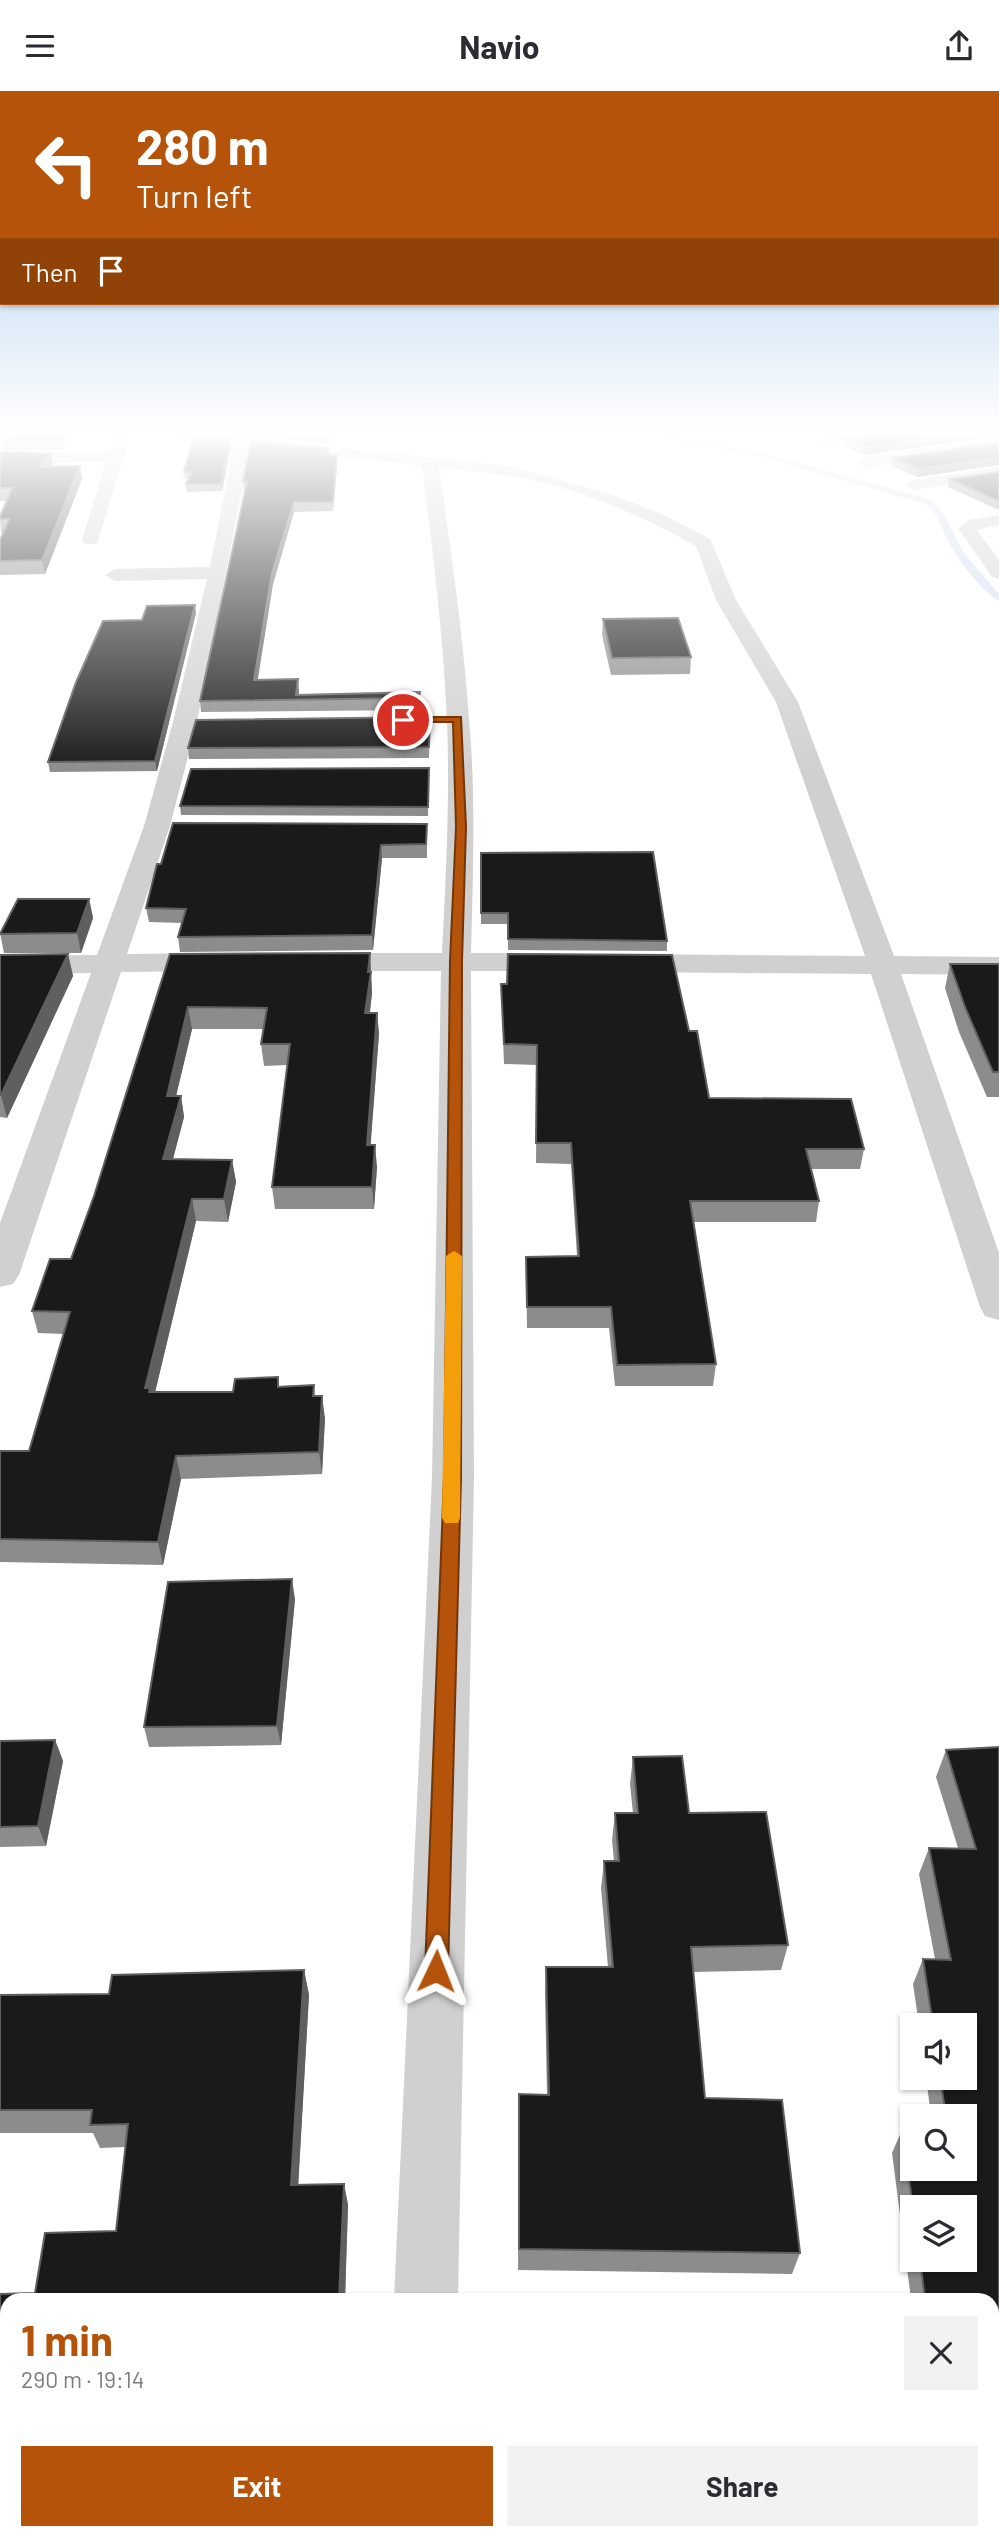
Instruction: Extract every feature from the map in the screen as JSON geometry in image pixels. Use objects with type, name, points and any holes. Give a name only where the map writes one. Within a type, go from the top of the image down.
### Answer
[{"type":"street","points":[[0,1275],[107,962],[157,826],[185,722],[224,545]]},
{"type":"street","points":[[426,2293],[453,1477],[456,961],[447,827],[444,566],[441,545]]},
{"type":"street","points":[[705,545],[726,600],[787,702],[883,966],[999,1307]]},
{"type":"street","points":[[979,545],[999,573]]},
{"type":"street","points":[[115,575],[218,573]]},
{"type":"street","points":[[185,722],[212,722]]},
{"type":"street","points":[[173,769],[201,769]]},
{"type":"street","points":[[157,826],[184,826]]},
{"type":"street","points":[[0,965],[247,962]]},
{"type":"street","points":[[289,962],[999,966]]},
{"type":"building","points":[[0,545],[48,545],[42,560],[0,561]]},
{"type":"building","points":[[233,545],[281,545],[272,573],[254,680],[298,679],[296,695],[420,692],[419,698],[200,701]]},
{"type":"building","points":[[195,605],[155,761],[48,762],[76,682],[103,621],[142,620],[147,606]]},
{"type":"building","points":[[678,618],[691,657],[612,658],[603,619]]},
{"type":"building","points":[[430,717],[429,747],[188,748],[196,720]]},
{"type":"building","points":[[429,768],[428,807],[180,806],[191,769]]},
{"type":"building","points":[[173,823],[427,824],[426,844],[381,845],[372,935],[178,937],[186,909],[146,908],[157,864],[161,864]]},
{"type":"building","points":[[653,852],[667,941],[508,939],[508,913],[481,913],[481,853]]},
{"type":"building","points":[[18,899],[89,899],[77,933],[0,934]]},
{"type":"building","points":[[370,953],[368,972],[371,972],[365,1013],[377,1013],[367,1145],[375,1145],[372,1187],[272,1187],[290,1044],[261,1044],[267,1008],[188,1007],[167,1096],[181,1096],[163,1159],[232,1160],[224,1199],[192,1199],[145,1388],[150,1388],[149,1392],[233,1392],[235,1379],[278,1377],[278,1387],[314,1385],[313,1396],[322,1396],[319,1452],[176,1456],[158,1542],[0,1539],[0,1451],[29,1451],[70,1312],[32,1311],[50,1259],[71,1259],[94,1196],[170,954]]},
{"type":"building","points":[[68,954],[1,1095],[0,1095],[0,955]]},
{"type":"building","points":[[508,954],[672,955],[689,1031],[697,1031],[709,1098],[851,1099],[864,1149],[806,1149],[819,1201],[690,1201],[716,1364],[617,1365],[611,1307],[527,1307],[526,1257],[579,1256],[571,1143],[536,1143],[537,1045],[504,1044],[501,984],[507,984]]},
{"type":"building","points":[[950,964],[999,964],[999,1072],[993,1072]]},
{"type":"building","points":[[292,1579],[277,1726],[144,1727],[168,1582]]},
{"type":"building","points":[[55,1740],[38,1826],[0,1827],[0,1741]]},
{"type":"building","points":[[999,1747],[999,2293],[924,2293],[922,2272],[977,2272],[977,2195],[911,2195],[909,2181],[977,2181],[977,2104],[944,2104],[942,2090],[977,2090],[977,2013],[931,2013],[923,1959],[951,1960],[929,1848],[976,1849],[946,1750]]},
{"type":"building","points":[[682,1756],[689,1813],[766,1812],[788,1945],[691,1947],[705,2098],[782,2100],[800,2253],[519,2249],[519,2094],[549,2095],[546,1967],[613,1967],[604,1861],[619,1861],[615,1813],[638,1813],[633,1757]]},
{"type":"building","points":[[304,1970],[291,2185],[344,2184],[339,2293],[35,2293],[45,2233],[116,2231],[128,2124],[90,2125],[92,2110],[0,2110],[0,1995],[109,1994],[112,1975]]},
{"type":"waterway","points":[[955,545],[999,599]]},
{"type":"slow traffic","points":[[451,1518],[454,1256]]},
{"type":"route","points":[[403,720],[458,719],[460,768],[453,1477],[436,1971]]}]
